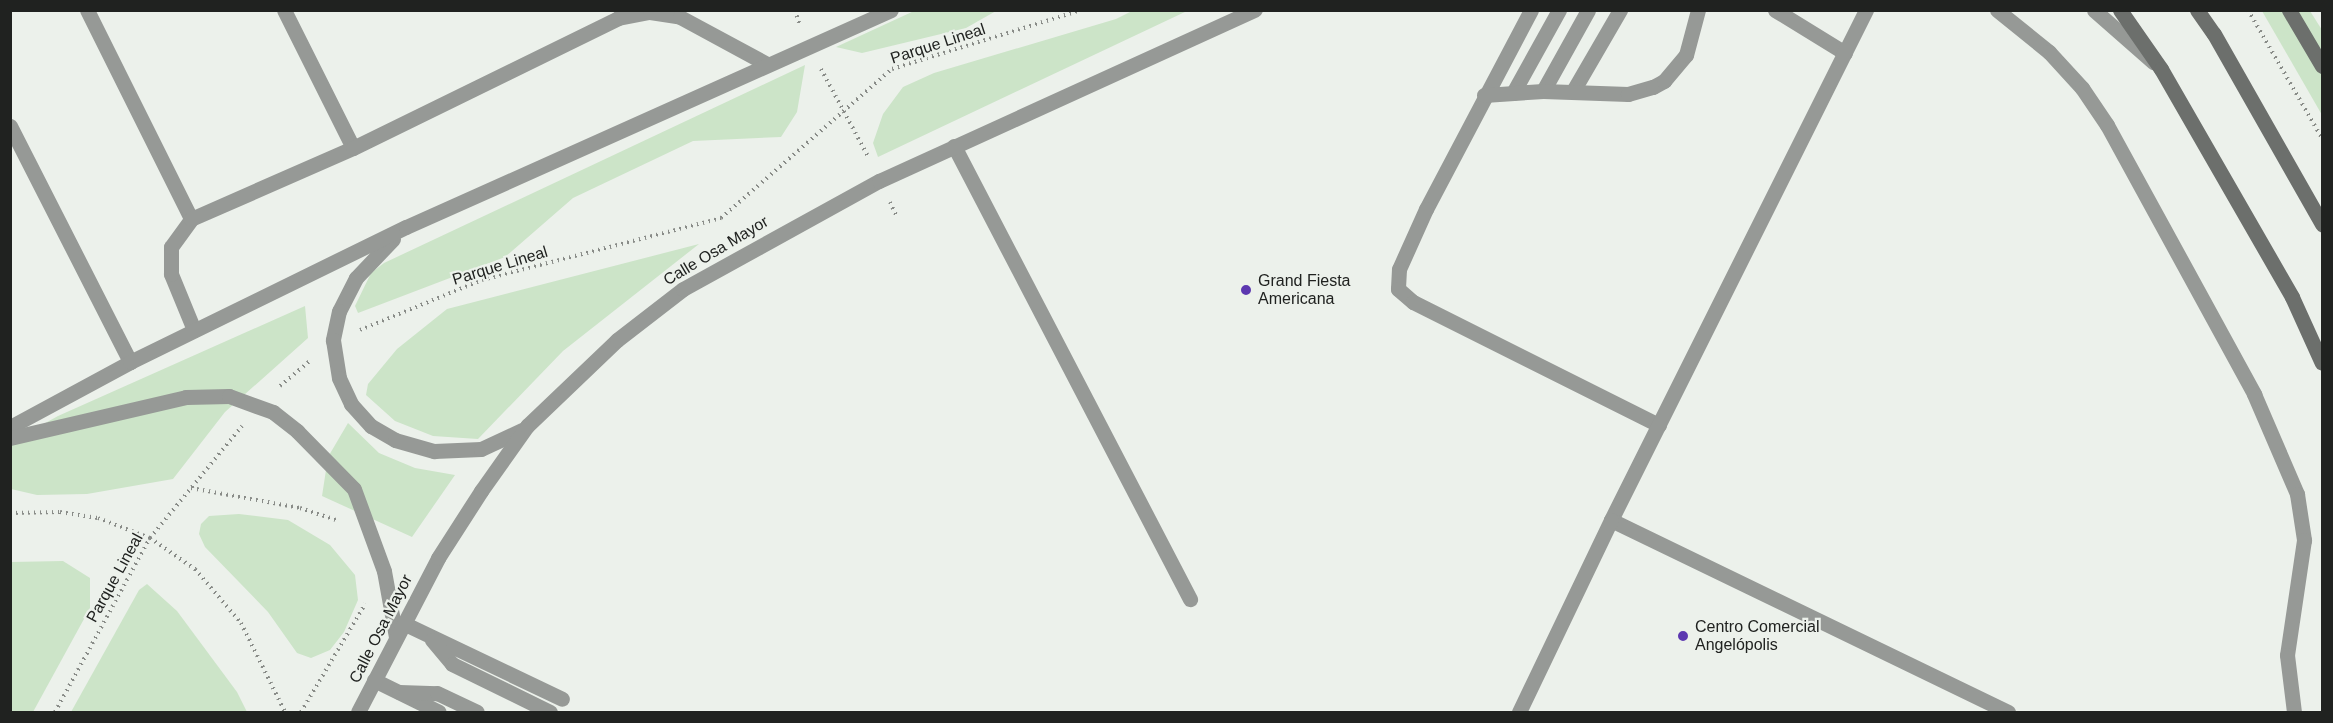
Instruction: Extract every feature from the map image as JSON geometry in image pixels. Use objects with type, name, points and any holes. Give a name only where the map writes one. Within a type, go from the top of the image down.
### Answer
[{"type":"main road","points":[[2120,10],[2161,69],[2292,297],[2322,363]]},
{"type":"main road","points":[[2197,10],[2214,34],[2322,224]]},
{"type":"main road","points":[[2289,10],[2322,66]]},
{"type":"street","points":[[87,10],[191,219]]},
{"type":"street","points":[[284,10],[353,148]]},
{"type":"street","points":[[10,427],[130,362],[406,227],[891,10]]},
{"type":"street","name":"Calle Osa Mayor","points":[[358,712],[438,558],[527,426],[617,340],[683,289],[879,180],[1255,10]]},
{"type":"street","points":[[1531,10],[1484,95],[1398,269],[1398,289],[1413,302],[1659,424]]},
{"type":"street","points":[[1513,93],[1559,10]]},
{"type":"street","points":[[1543,91],[1588,10]]},
{"type":"street","points":[[1573,91],[1620,10]]},
{"type":"street","points":[[1484,95],[1543,91],[1628,94],[1664,81],[1686,55],[1698,10]]},
{"type":"street","points":[[1775,10],[1799,16],[1845,53]]},
{"type":"street","points":[[1518,712],[1611,520],[1866,10]]},
{"type":"street","points":[[1997,10],[2049,52],[2082,88],[2107,125],[2254,394],[2297,494],[2304,540],[2288,655],[2294,712]]},
{"type":"street","points":[[2094,10],[2161,69]]},
{"type":"street","points":[[194,330],[171,274],[171,247],[191,219],[353,148],[618,18],[650,12],[680,17],[767,64]]},
{"type":"street","points":[[10,126],[130,362]]},
{"type":"street","points":[[954,146],[1190,599]]},
{"type":"street","points":[[406,227],[357,278],[339,311],[333,340],[339,378],[351,404],[370,426],[414,448],[455,453],[480,449],[527,426]]},
{"type":"street","points":[[10,438],[186,397],[229,396],[273,412],[297,431],[354,489],[384,571],[396,637]]},
{"type":"street","points":[[1611,520],[2008,712]]},
{"type":"street","points":[[403,623],[562,699]]},
{"type":"street","points":[[428,635],[452,664],[550,712]]},
{"type":"street","points":[[374,680],[439,712]]},
{"type":"street","points":[[399,692],[437,693],[477,712]]},
{"type":"path","points":[[795,10],[808,47],[845,110],[896,215]]},
{"type":"path","name":"Parque Lineal","points":[[55,712],[150,538],[258,406],[333,340],[482,280],[721,218],[892,69],[1081,10]]},
{"type":"path","points":[[2248,10],[2322,138]]},
{"type":"path","points":[[191,488],[300,508],[370,532]]},
{"type":"path","points":[[10,513],[70,513],[98,518],[150,538],[195,569],[220,595],[241,622],[285,712]]},
{"type":"path","points":[[302,712],[384,571]]},
{"type":"green space","points":[[914,11],[996,11],[966,28],[862,53],[836,47]]},
{"type":"green space","points":[[1132,11],[1187,11],[878,157],[873,143],[883,114],[903,87],[934,73],[1116,19]]},
{"type":"green space","points":[[2262,11],[2310,11],[2322,30],[2322,115]]},
{"type":"green space","points":[[805,65],[797,112],[781,137],[693,141],[573,198],[505,257],[358,313],[355,306],[371,273],[384,263]]},
{"type":"green space","points":[[699,244],[563,351],[478,439],[433,436],[395,421],[366,395],[368,384],[397,349],[447,309]]},
{"type":"green space","points":[[305,306],[308,338],[225,412],[173,479],[87,494],[37,495],[11,489],[11,442],[58,416]]},
{"type":"green space","points":[[348,423],[379,453],[415,468],[455,475],[412,537],[322,496],[328,457]]},
{"type":"green space","points":[[239,514],[288,520],[330,545],[355,575],[358,600],[344,632],[330,650],[311,658],[297,653],[268,612],[205,547],[199,534],[201,524],[209,516]]},
{"type":"green space","points":[[63,561],[90,578],[90,608],[33,712],[11,712],[11,562]]},
{"type":"green space","points":[[147,584],[177,611],[237,692],[247,712],[71,712],[139,590]]},
{"type":"place","name":"Grand Fiesta Americana","points":[[1246,290]]},
{"type":"place","name":"Centro Comercial Angelópolis","points":[[1683,636]]}]
